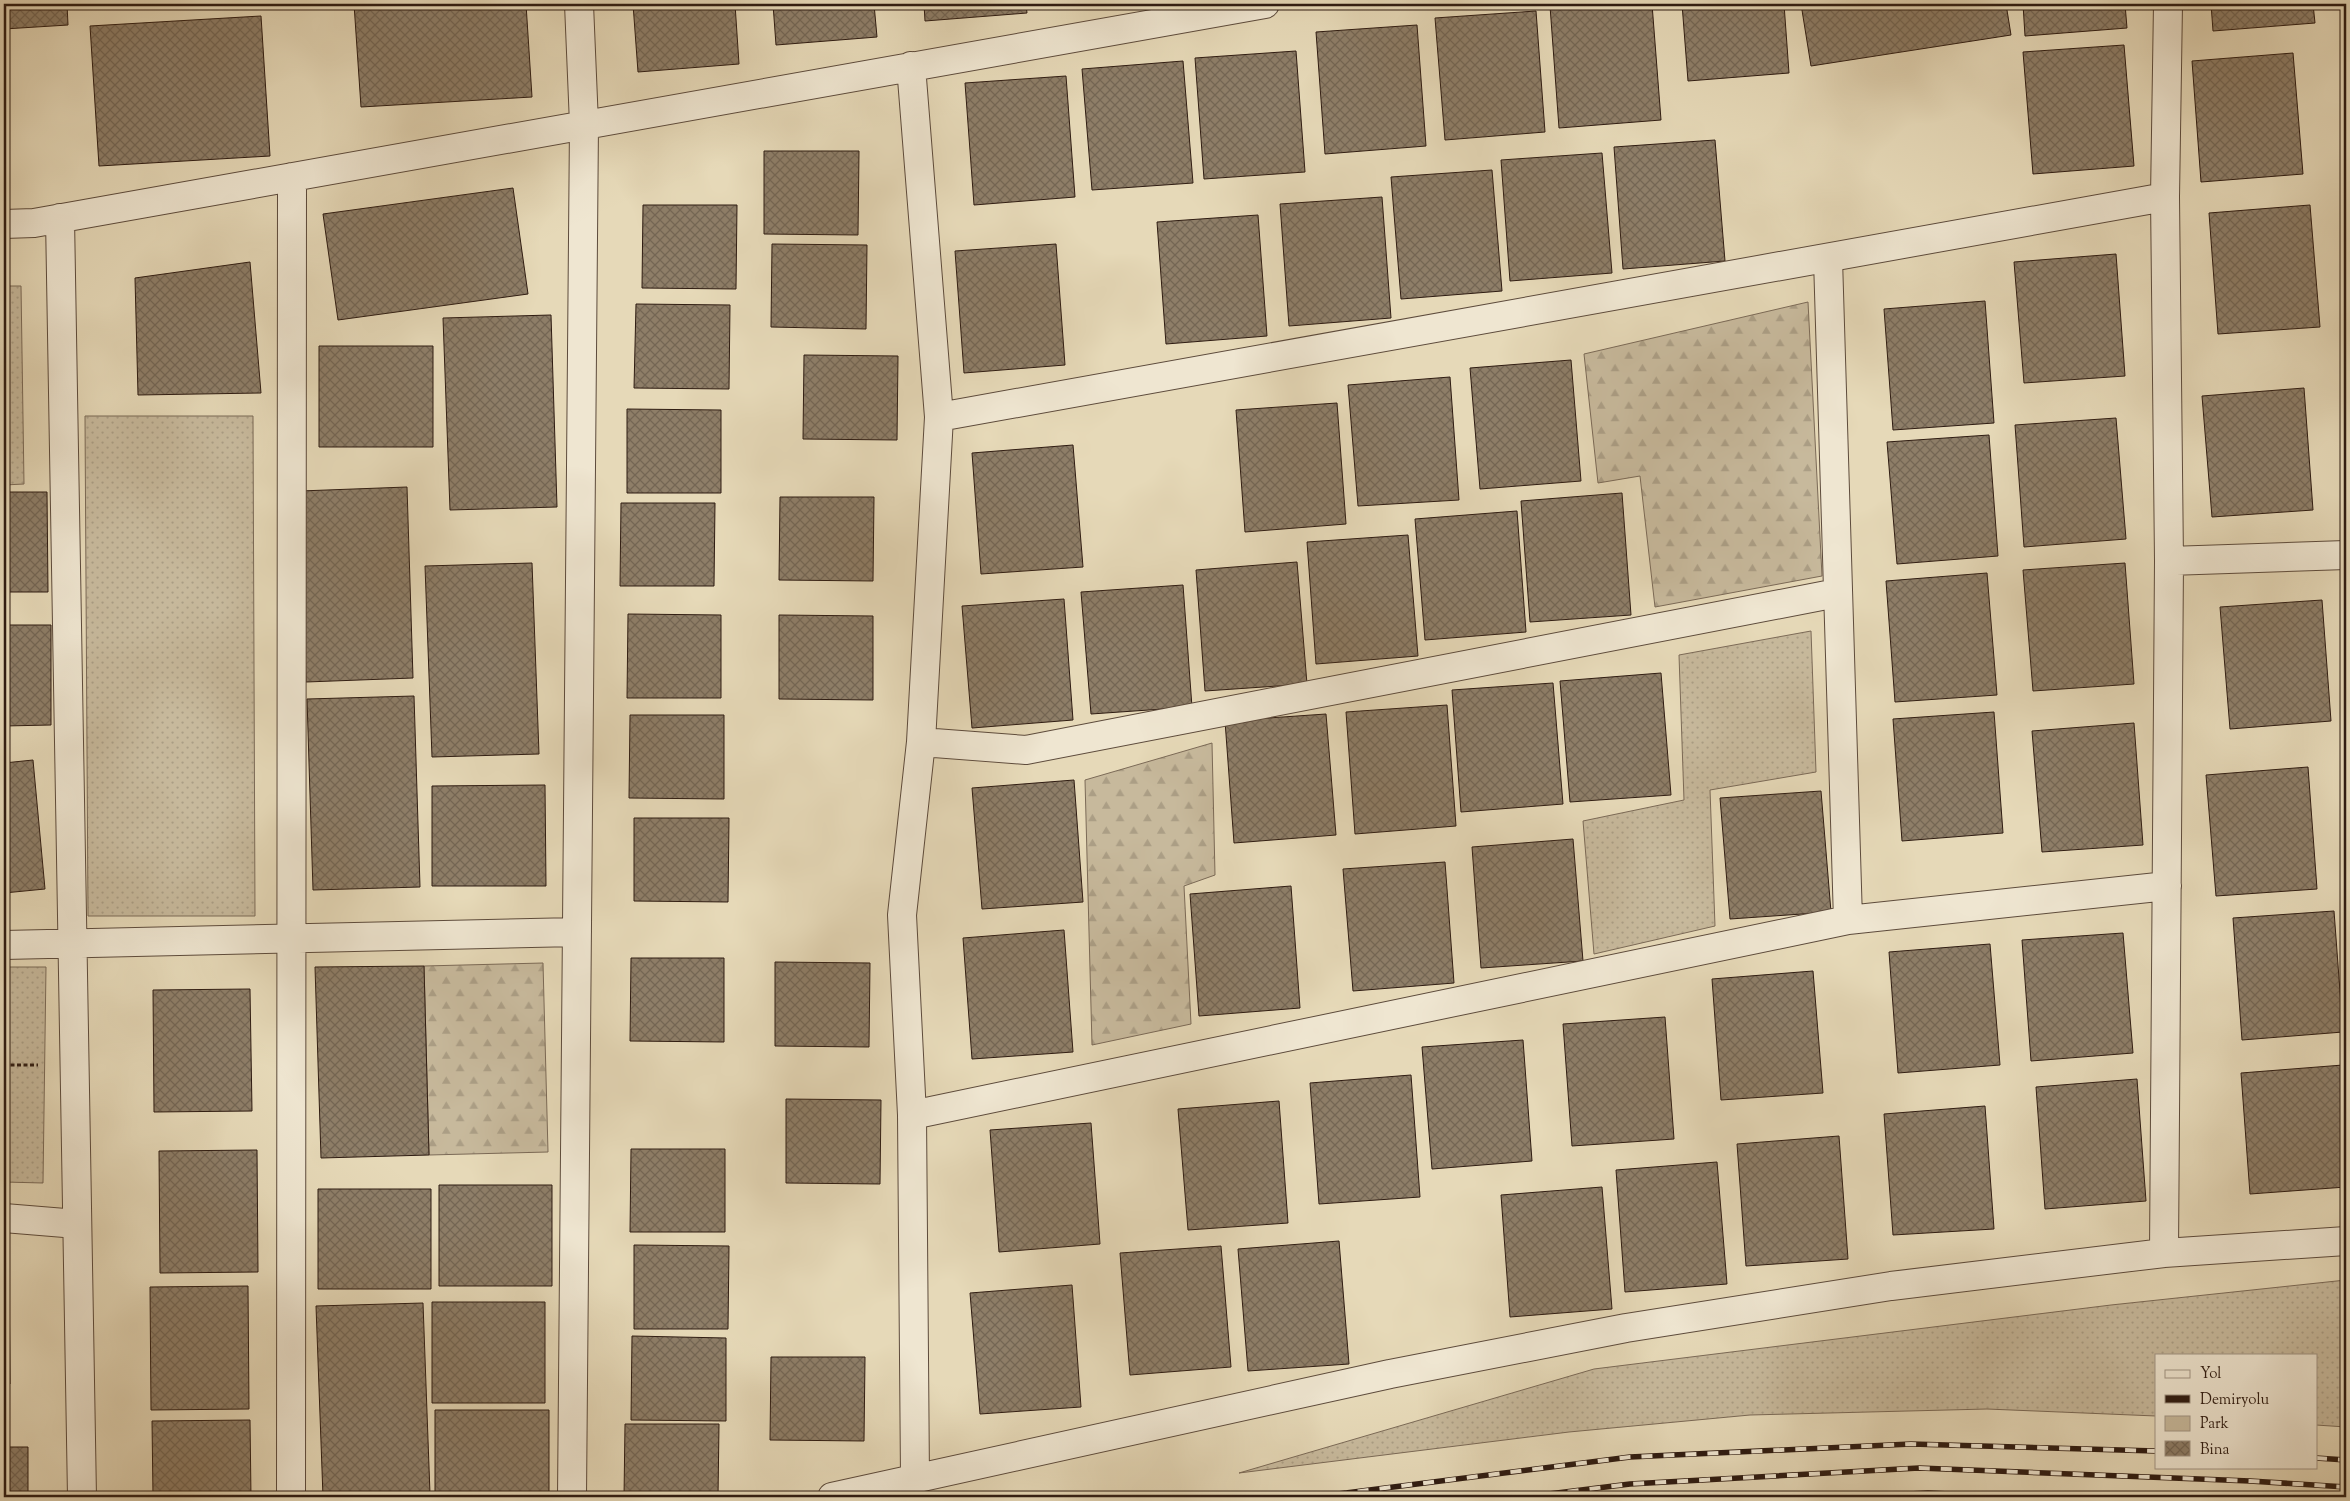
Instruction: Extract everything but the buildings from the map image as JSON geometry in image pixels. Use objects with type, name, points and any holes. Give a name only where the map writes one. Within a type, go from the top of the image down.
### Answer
[{"type":"street","points":[[572,1497],[584,124],[579,4]]},
{"type":"street","points":[[4,224],[34,224],[584,124],[1265,4]]},
{"type":"street","points":[[2164,1253],[2169,561],[2164,197],[2168,4]]},
{"type":"street","points":[[911,66],[939,417],[921,742],[902,915],[912,1115],[915,1478]]},
{"type":"street","points":[[291,1497],[292,177]]},
{"type":"street","points":[[939,417],[1828,259],[2164,197]]},
{"type":"street","points":[[60,218],[82,1497]]},
{"type":"street","points":[[1828,259],[1848,920]]},
{"type":"street","points":[[2169,561],[2346,555]]},
{"type":"street","points":[[921,742],[1026,750],[1837,592]]},
{"type":"street","points":[[912,1115],[1848,920],[2167,886]]},
{"type":"street","points":[[4,945],[577,932]]},
{"type":"street","points":[[4,1218],[77,1224]]},
{"type":"street","points":[[832,1497],[1390,1374],[1626,1328],[1891,1286],[2164,1253],[2346,1241]]},
{"type":"green space","points":[[4,286],[21,286],[24,484],[4,485]]},
{"type":"green space","points":[[1808,302],[1822,576],[1655,607],[1640,476],[1598,483],[1584,354]]},
{"type":"green space","points":[[85,416],[253,416],[255,916],[88,916]]},
{"type":"green space","points":[[1811,631],[1816,772],[1710,790],[1715,926],[1594,954],[1583,821],[1684,800],[1679,655]]},
{"type":"green space","points":[[1212,743],[1215,875],[1184,886],[1191,1024],[1092,1045],[1085,780]]},
{"type":"green space","points":[[543,963],[548,1152],[429,1155],[424,966]]},
{"type":"green space","points":[[4,967],[46,967],[43,1183],[4,1182]]},
{"type":"green space","points":[[2346,1280],[2346,1427],[2318,1425],[2318,1354],[2155,1354],[2155,1416],[1987,1409],[1750,1415],[1569,1432],[1239,1473],[1594,1369],[2111,1305]]},
{"type":"railway","points":[[1314,1497],[1630,1457],[1911,1444],[2155,1451]]},
{"type":"railway","points":[[2318,1458],[2346,1460]]},
{"type":"railway","points":[[1524,1497],[1630,1484],[1919,1468],[2250,1481],[2346,1487]]},
{"type":"railway","points":[[1851,1497],[1928,1493],[2017,1497]]}]
